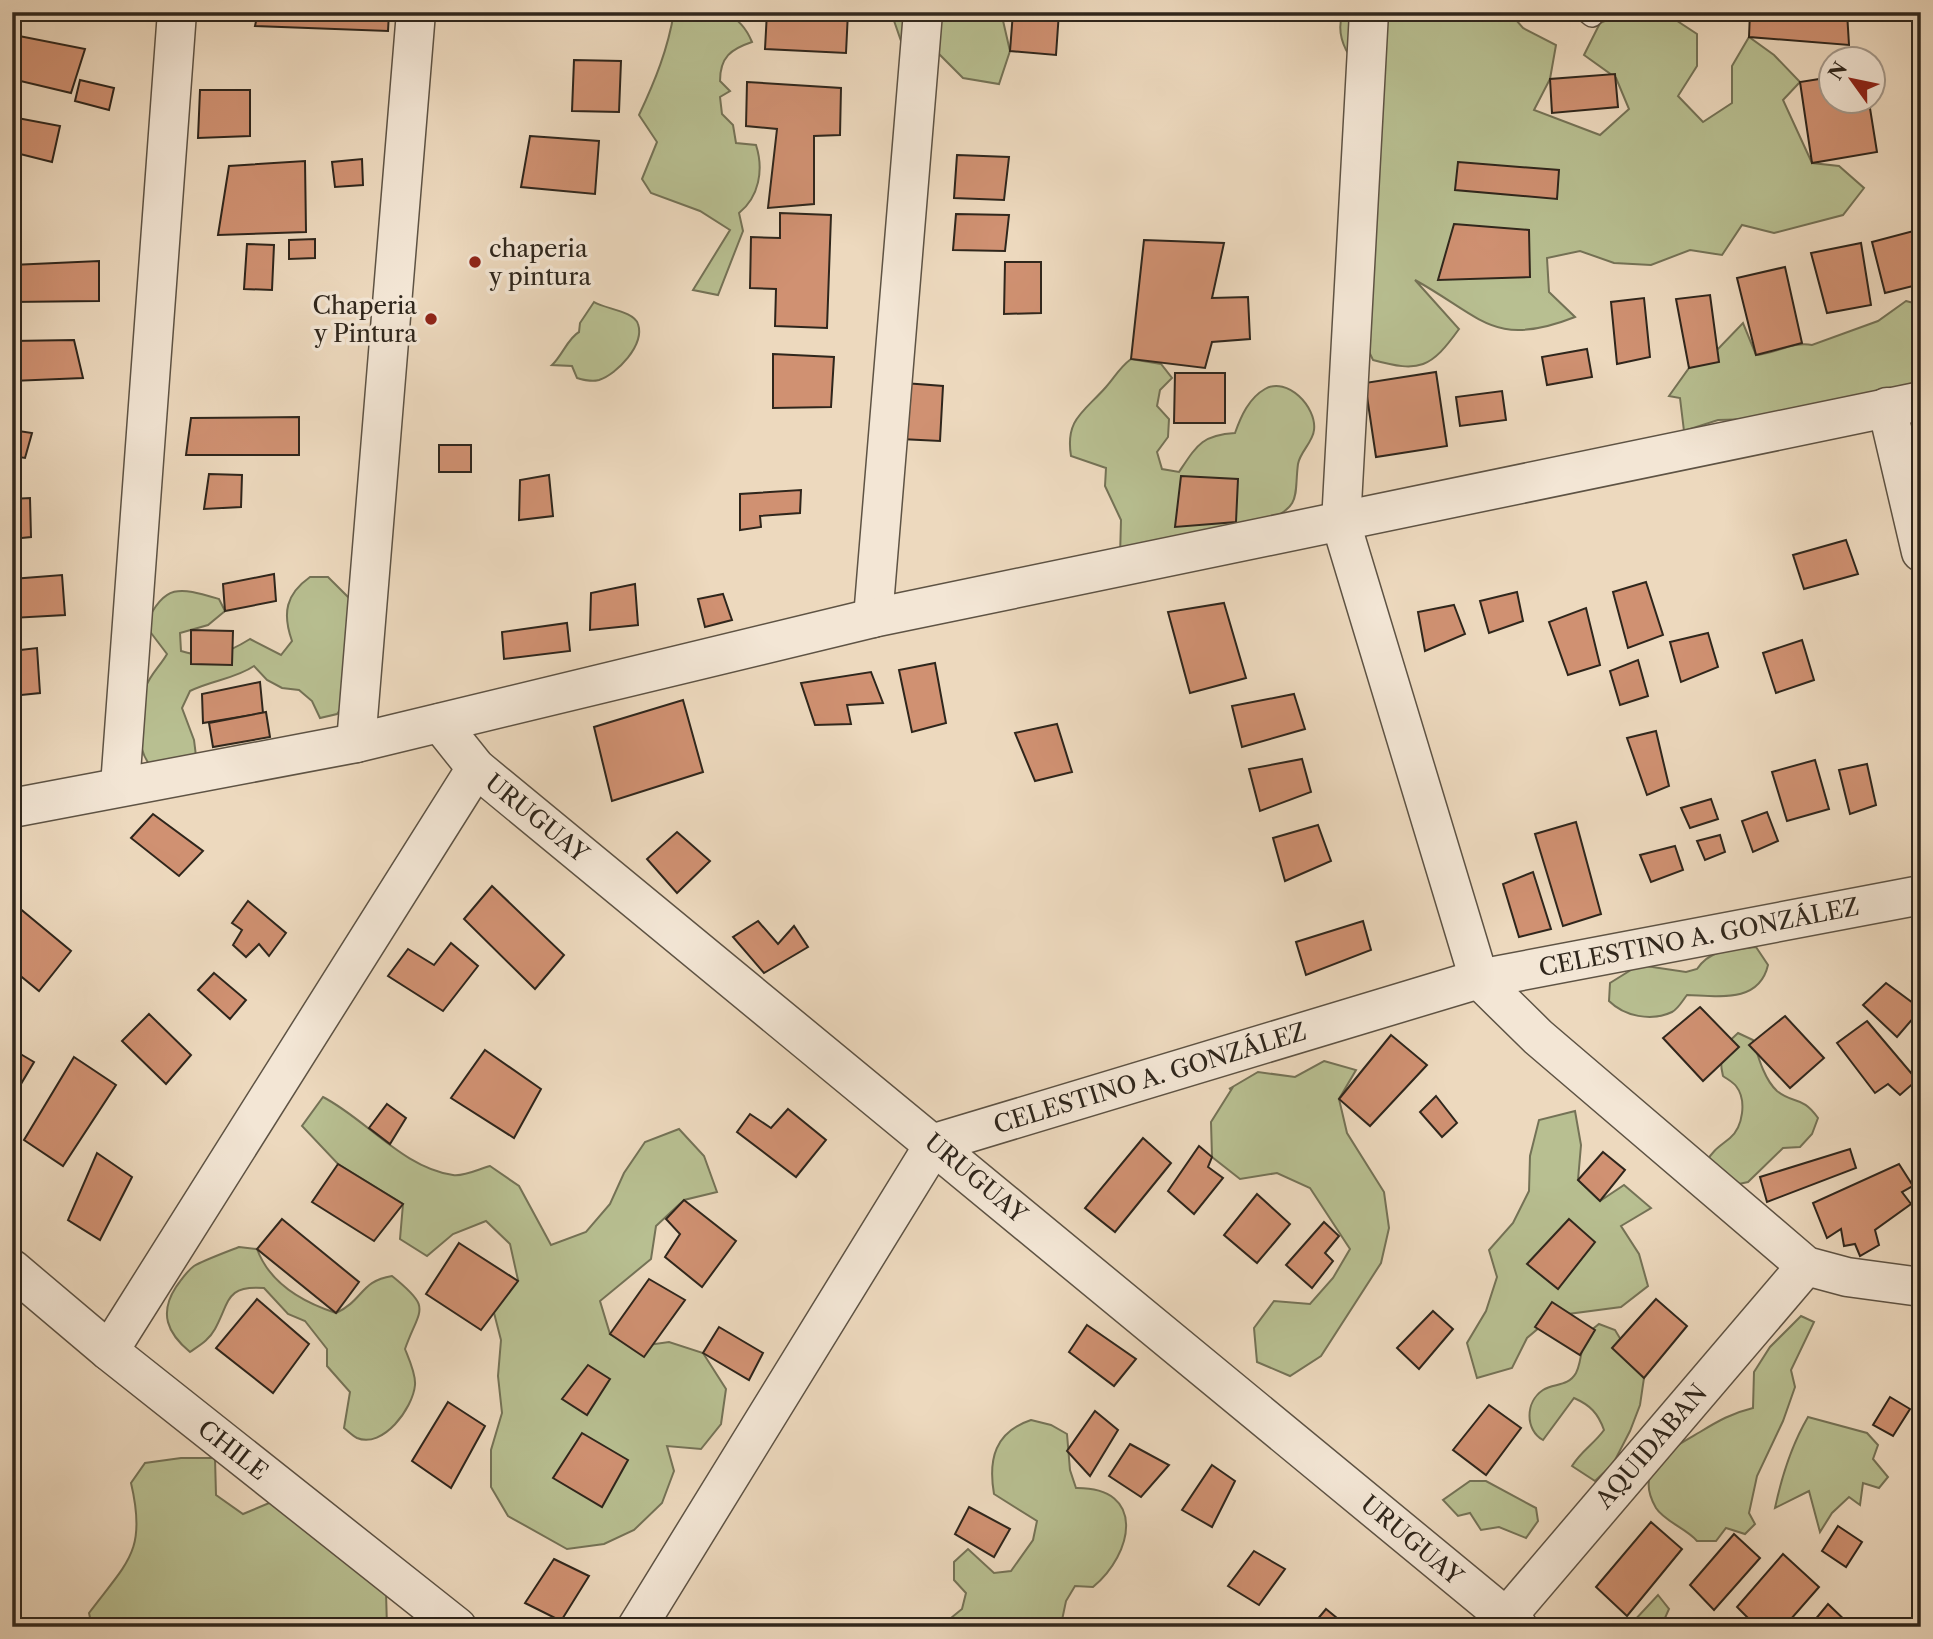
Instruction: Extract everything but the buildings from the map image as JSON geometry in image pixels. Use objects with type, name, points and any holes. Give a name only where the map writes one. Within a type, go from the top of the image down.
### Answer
[{"type":"street","points":[[120,786],[177,12]]},
{"type":"street","points":[[356,743],[416,12]]},
{"type":"street","points":[[873,618],[923,12]]},
{"type":"street","points":[[1369,12],[1341,523],[1479,979],[1538,1037],[1806,1266],[1847,1277],[1921,1287]]},
{"type":"street","points":[[12,808],[356,743],[873,618],[1904,404],[1921,552]]},
{"type":"street","name":"URUGUAY","points":[[440,723],[476,768],[934,1143],[1507,1623]]},
{"type":"street","points":[[109,1351],[476,768]]},
{"type":"street","name":"CELESTINO A. GONZÁLEZ","points":[[934,1143],[1479,979],[1921,895]]},
{"type":"street","points":[[637,1627],[934,1143]]},
{"type":"street","name":"AQUIDABAN","points":[[1507,1623],[1806,1266]]},
{"type":"street","name":"CHILE","points":[[12,1269],[109,1351],[457,1627]]},
{"type":"green space","points":[[710,11],[730,16],[746,30],[752,42],[728,55],[721,73],[720,81],[730,91],[720,97],[722,114],[733,125],[736,143],[756,145],[760,164],[755,191],[746,207],[739,213],[743,231],[718,295],[693,290],[730,230],[700,211],[651,193],[642,179],[657,142],[639,115],[660,65],[674,12]]},
{"type":"green space","points":[[891,12],[1001,12],[1010,51],[999,84],[963,78],[937,52],[901,41]]},
{"type":"green space","points":[[1343,12],[1509,12],[1523,28],[1556,45],[1550,79],[1534,110],[1600,135],[1629,109],[1616,78],[1584,55],[1600,23],[1626,12],[1668,15],[1697,34],[1697,66],[1678,96],[1703,122],[1732,103],[1732,66],[1749,37],[1774,55],[1800,82],[1783,100],[1812,163],[1839,166],[1864,188],[1843,215],[1774,233],[1742,225],[1722,255],[1690,250],[1651,265],[1614,263],[1580,251],[1547,258],[1549,292],[1575,317],[1548,326],[1525,330],[1506,329],[1490,324],[1415,280],[1459,329],[1440,352],[1423,364],[1402,366],[1373,360],[1358,329],[1370,81],[1351,58],[1342,41],[1340,32]]},
{"type":"green space","points":[[1906,301],[1921,305],[1921,388],[1751,419],[1718,420],[1684,431],[1680,398],[1669,396],[1689,368],[1718,349],[1743,323],[1756,355],[1798,345],[1812,345],[1878,321]]},
{"type":"green space","points":[[594,302],[631,316],[638,324],[639,332],[628,358],[614,372],[599,380],[590,381],[577,378],[572,366],[552,365],[579,332],[580,323]]},
{"type":"green space","points":[[1131,359],[1161,364],[1172,378],[1160,390],[1157,406],[1169,419],[1168,437],[1157,452],[1162,469],[1179,472],[1201,443],[1215,436],[1235,433],[1250,402],[1265,389],[1282,387],[1299,396],[1311,412],[1314,430],[1299,460],[1292,504],[1280,515],[1269,520],[1120,557],[1121,520],[1105,486],[1106,468],[1071,456],[1070,443],[1078,417]]},
{"type":"green space","points":[[310,577],[328,577],[353,602],[347,700],[337,714],[320,718],[312,701],[299,690],[282,688],[267,680],[254,666],[190,691],[182,708],[194,740],[196,756],[153,770],[142,751],[139,719],[148,683],[167,654],[145,625],[160,602],[174,592],[193,592],[219,599],[225,611],[208,625],[180,633],[181,651],[200,655],[217,654],[250,639],[281,655],[292,641],[287,622],[288,605],[296,590]]},
{"type":"green space","points":[[1756,947],[1768,965],[1763,978],[1746,992],[1723,996],[1687,995],[1674,1011],[1655,1017],[1630,1014],[1609,1001],[1610,983],[1639,965],[1686,972],[1697,969],[1716,954]]},
{"type":"green space","points":[[1738,1033],[1753,1040],[1772,1086],[1783,1095],[1807,1106],[1818,1118],[1812,1134],[1800,1147],[1783,1148],[1748,1182],[1730,1186],[1706,1162],[1714,1151],[1730,1138],[1741,1120],[1742,1098],[1735,1085],[1723,1076],[1721,1062],[1725,1047]]},
{"type":"green space","points":[[1324,1061],[1356,1070],[1339,1099],[1347,1133],[1384,1192],[1389,1228],[1381,1263],[1321,1356],[1290,1376],[1257,1362],[1254,1328],[1274,1301],[1310,1304],[1333,1278],[1350,1249],[1310,1188],[1277,1173],[1240,1179],[1212,1157],[1211,1122],[1233,1087],[1229,1089],[1258,1072],[1295,1077]]},
{"type":"green space","points":[[323,1097],[401,1153],[435,1171],[457,1175],[490,1166],[519,1186],[551,1245],[586,1232],[610,1204],[624,1173],[645,1142],[679,1129],[704,1156],[717,1192],[684,1200],[656,1226],[651,1259],[600,1301],[610,1334],[634,1347],[669,1342],[703,1353],[726,1389],[721,1424],[701,1449],[667,1446],[674,1471],[662,1503],[634,1530],[604,1544],[567,1549],[508,1516],[491,1487],[491,1450],[502,1413],[498,1376],[501,1340],[492,1305],[518,1280],[510,1244],[486,1221],[453,1234],[427,1256],[400,1239],[403,1204],[338,1164],[302,1126]]},
{"type":"green space","points":[[1575,1111],[1581,1145],[1578,1180],[1600,1201],[1624,1185],[1651,1208],[1621,1226],[1639,1254],[1648,1286],[1621,1307],[1553,1316],[1527,1338],[1512,1368],[1477,1378],[1467,1343],[1486,1311],[1497,1277],[1489,1250],[1513,1223],[1529,1191],[1530,1156],[1539,1120]]},
{"type":"green space","points":[[239,1247],[257,1249],[279,1282],[299,1297],[336,1313],[368,1286],[382,1278],[392,1276],[413,1295],[418,1303],[418,1316],[405,1349],[415,1385],[403,1415],[386,1432],[367,1440],[357,1438],[344,1428],[350,1392],[327,1366],[327,1349],[305,1321],[288,1314],[264,1288],[242,1289],[235,1293],[230,1297],[213,1333],[204,1342],[190,1352],[182,1345],[171,1330],[167,1314],[176,1287],[194,1266]]},
{"type":"green space","points":[[1801,1316],[1814,1322],[1791,1370],[1795,1387],[1783,1421],[1757,1476],[1749,1513],[1755,1524],[1745,1534],[1726,1528],[1716,1541],[1697,1541],[1656,1508],[1650,1494],[1652,1470],[1658,1461],[1678,1445],[1725,1418],[1753,1408],[1754,1372],[1770,1347]]},
{"type":"green space","points":[[1599,1324],[1615,1330],[1644,1378],[1640,1405],[1630,1431],[1613,1464],[1595,1481],[1572,1466],[1604,1430],[1593,1410],[1574,1398],[1543,1440],[1533,1430],[1529,1416],[1537,1395],[1573,1377],[1579,1365],[1584,1336]]},
{"type":"green space","points":[[1808,1417],[1867,1433],[1878,1445],[1873,1459],[1888,1477],[1879,1488],[1863,1483],[1860,1505],[1849,1497],[1832,1513],[1820,1532],[1809,1491],[1775,1508],[1788,1461]]},
{"type":"green space","points":[[1031,1420],[1051,1425],[1067,1434],[1070,1470],[1076,1488],[1099,1491],[1114,1498],[1123,1510],[1126,1525],[1124,1541],[1117,1557],[1107,1573],[1093,1587],[1075,1586],[1066,1601],[1062,1620],[1066,1627],[940,1627],[962,1609],[966,1593],[954,1580],[954,1562],[968,1549],[994,1573],[1011,1571],[1033,1540],[1037,1521],[994,1494],[992,1481],[994,1458],[1002,1439],[1019,1425]]},
{"type":"green space","points":[[181,1458],[215,1458],[216,1495],[243,1514],[274,1501],[386,1592],[387,1627],[92,1627],[89,1613],[124,1567],[135,1540],[137,1525],[131,1483],[145,1463]]},
{"type":"green space","points":[[1470,1481],[1486,1481],[1536,1508],[1538,1521],[1526,1538],[1499,1527],[1481,1530],[1470,1513],[1458,1516],[1443,1500]]},
{"type":"green space","points":[[1658,1595],[1669,1609],[1661,1627],[1564,1627],[1564,1623],[1633,1622]]},
{"type":"place","name":"chaperia y pintura","points":[[475,262]]},
{"type":"place","name":"Chaperia y Pintura","points":[[431,319]]}]
